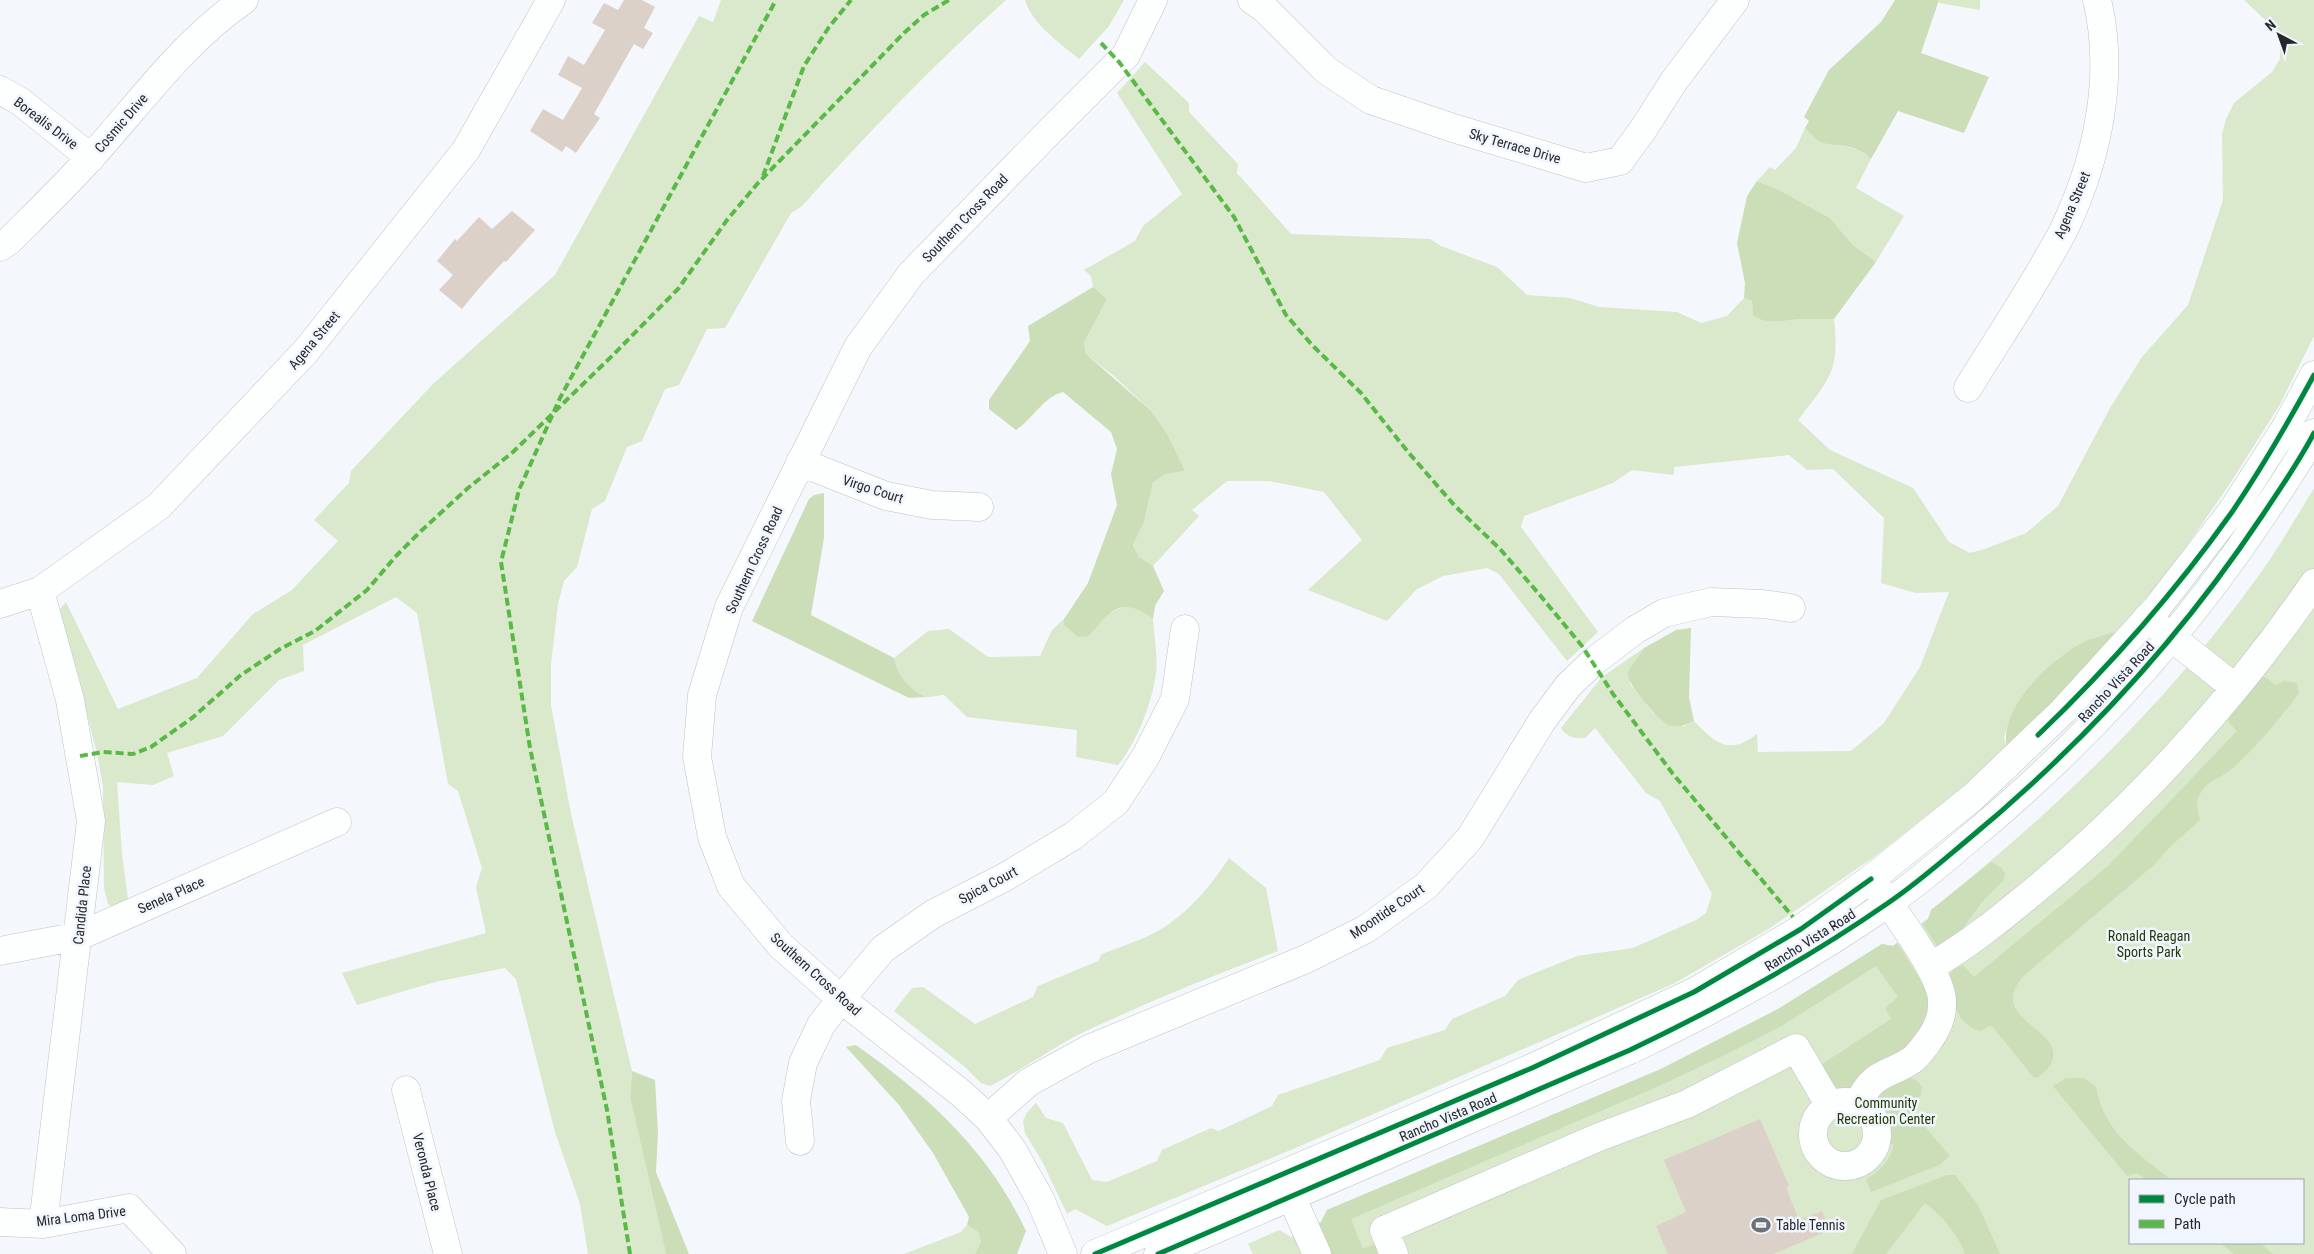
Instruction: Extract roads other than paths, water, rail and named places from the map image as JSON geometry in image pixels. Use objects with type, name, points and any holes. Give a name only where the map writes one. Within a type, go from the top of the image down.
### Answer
[{"type":"street","name":"Cosmic Drive","points":[[0,247],[9,241],[91,158],[170,67],[222,15],[244,0]]},
{"type":"street","name":"Agena Street","points":[[0,604],[40,591],[159,506],[306,351],[466,150],[551,0]]},
{"type":"street","name":"Southern Cross Road","points":[[1063,1254],[1040,1199],[1012,1149],[988,1118],[962,1094],[841,999],[780,946],[731,886],[712,837],[697,757],[702,695],[730,607],[858,347],[911,274],[1126,54],[1153,0]]},
{"type":"street","name":"Sky Terrace Drive","points":[[1252,0],[1326,70],[1371,100],[1453,128],[1586,168],[1620,161],[1674,81],[1735,0]]},
{"type":"street","name":"Agena Street","points":[[1968,388],[2024,300],[2066,225],[2090,162],[2105,90],[2101,15],[2097,0]]},
{"type":"street","name":"Borealis Drive","points":[[0,90],[21,102],[91,158]]},
{"type":"street","name":"Rancho Vista Road","points":[[1095,1254],[1532,1068],[1694,992],[1801,929],[1871,879],[1973,797],[2063,711],[2148,618],[2232,512],[2286,427],[2314,375]]},
{"type":"street","name":"Rancho Vista Road","points":[[1158,1254],[1630,1050],[1706,1014],[1787,969],[1889,903],[2005,809],[2069,749],[2127,689],[2172,638],[2232,562],[2301,457],[2314,432]]},
{"type":"street","name":"Virgo Court","points":[[800,462],[886,496],[932,505],[978,507]]},
{"type":"street","points":[[1930,966],[1971,942],[2062,868],[2136,798],[2191,739],[2234,687],[2314,583]]},
{"type":"street","name":"Candida Place","points":[[40,591],[70,700],[92,822],[43,1224]]},
{"type":"street","name":"Moontide Court","points":[[988,1118],[1029,1082],[1089,1049],[1306,959],[1366,929],[1426,886],[1470,838],[1542,721],[1568,686],[1593,662],[1635,630],[1664,613],[1711,602],[1763,604],[1791,608]]},
{"type":"street","points":[[2148,618],[2234,687]]},
{"type":"street","name":"Spica Court","points":[[800,1141],[796,1101],[803,1063],[821,1025],[883,949],[934,914],[1005,877],[1073,836],[1116,802],[1146,756],[1175,699],[1186,629]]},
{"type":"street","name":"Senela Place","points":[[0,951],[79,936],[337,822]]},
{"type":"street","points":[[1858,1104],[1872,1080],[1913,1059],[1932,1036],[1941,1019],[1942,1000],[1939,984],[1930,966],[1871,879]]},
{"type":"street","points":[[1394,1254],[1384,1230],[1599,1137],[1687,1104],[1796,1048],[1830,1106]]},
{"type":"street","name":"Veronda Place","points":[[406,1090],[448,1254]]},
{"type":"street","points":[[1837,1102],[1851,1102],[1858,1104],[1872,1114],[1877,1128],[1877,1137],[1871,1154],[1857,1164],[1848,1166],[1828,1161],[1822,1156],[1814,1141],[1814,1126],[1819,1115],[1830,1106],[1837,1102]]},
{"type":"street","points":[[1292,1196],[1317,1254]]},
{"type":"street","name":"Mira Loma Drive","points":[[0,1222],[43,1224],[129,1208],[172,1254]]},
{"type":"place","name":"Table Tennis","points":[[1761,1225]]},
{"type":"park label","name":"Ronald Reagan Sports Park","points":[[2149,944]]},
{"type":"park label","name":"Community Recreation Center","points":[[1886,1112]]}]
